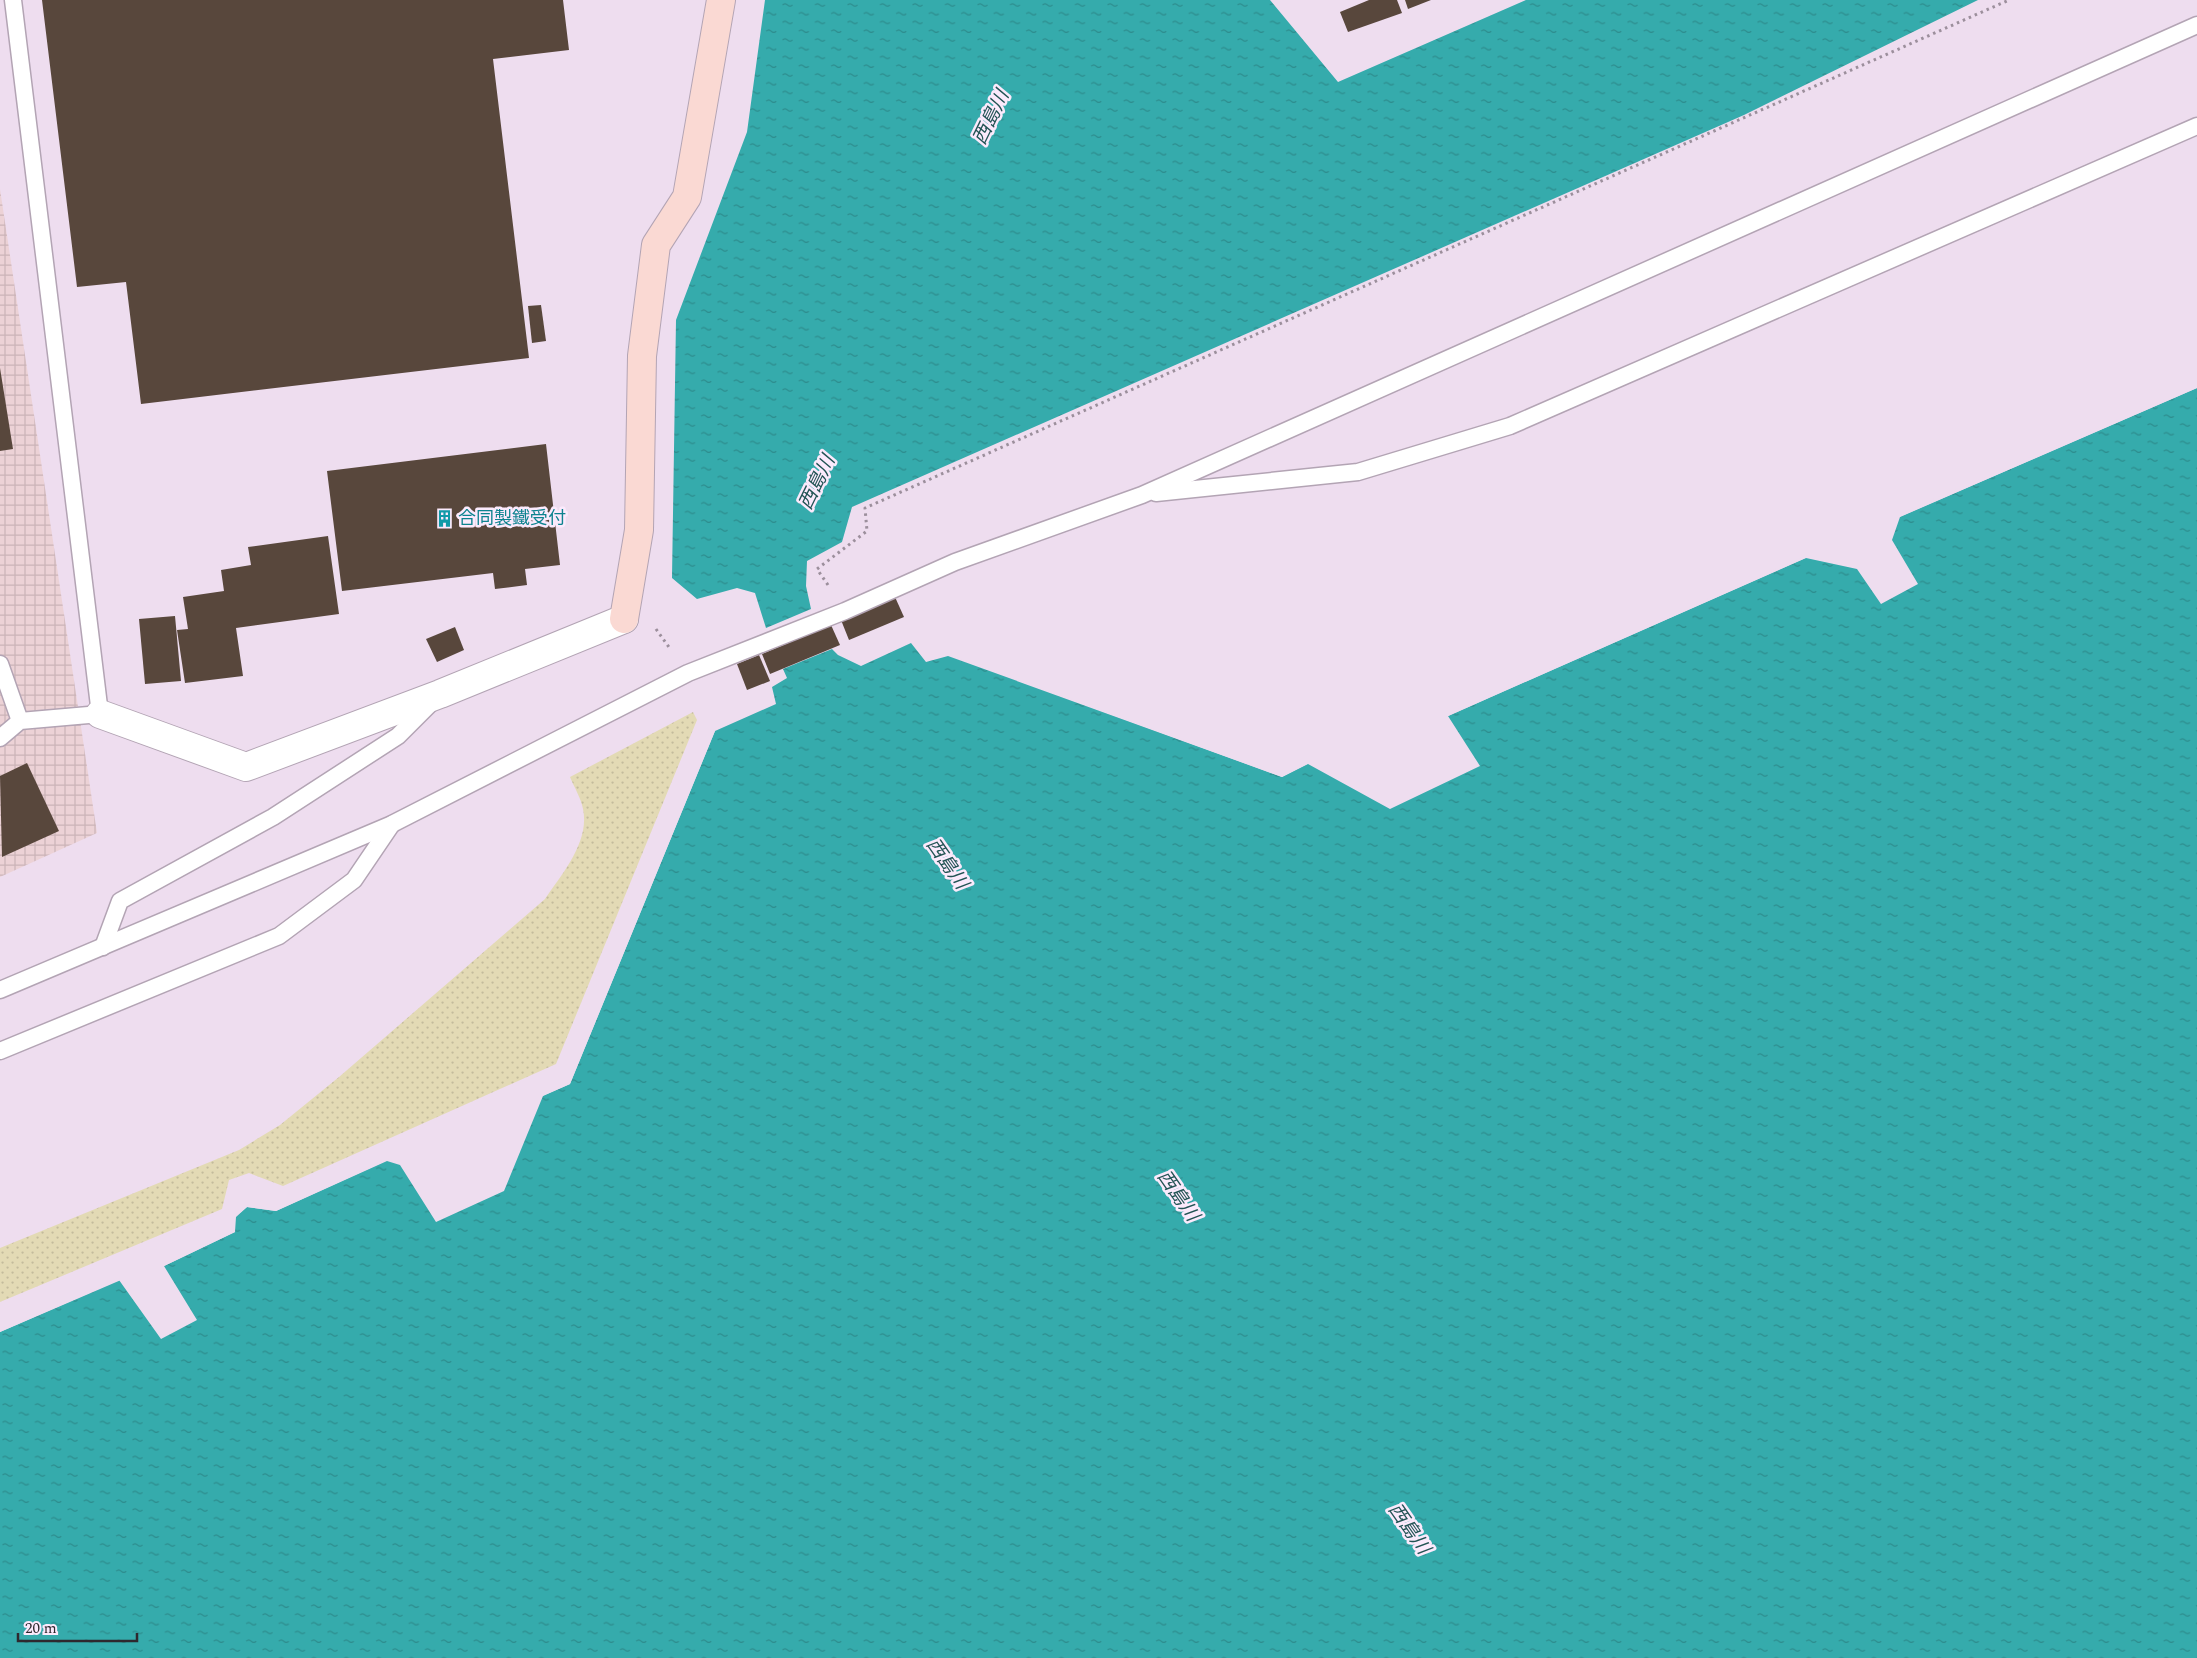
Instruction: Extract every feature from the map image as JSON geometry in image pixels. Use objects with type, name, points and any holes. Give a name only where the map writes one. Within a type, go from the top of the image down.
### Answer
[{"type":"street","points":[[100,714],[246,768],[440,694],[624,619],[639,530],[642,356],[656,245],[687,198],[721,0]]},
{"type":"lane","points":[[0,738],[20,721],[100,714],[13,0]]},
{"type":"lane","points":[[0,990],[392,824],[688,673],[845,610],[955,562],[1142,495],[2197,25]]},
{"type":"lane","points":[[1142,495],[1358,472],[1510,426],[2197,126]]},
{"type":"lane","points":[[0,664],[20,721]]},
{"type":"lane","points":[[103,947],[120,901],[273,817],[398,736],[440,694]]},
{"type":"lane","points":[[0,1051],[279,936],[354,880],[392,824]]},
{"type":"path","points":[[845,610],[818,569],[867,531],[865,508],[2009,0]]},
{"type":"path","points":[[624,619],[655,629],[688,673]]},
{"type":"shaded area","points":[[0,189],[97,833],[0,877]]},
{"type":"sand","points":[[693,712],[697,720],[556,1064],[283,1186],[249,1173],[229,1180],[222,1209],[0,1302],[0,1248],[239,1150],[280,1125],[339,1077],[545,899],[573,857],[582,833],[583,809],[570,777]]},
{"type":"water","name":"西島川","points":[[765,0],[1270,0],[1338,82],[1526,0],[1978,0],[1744,115],[852,507],[842,542],[807,561],[806,586],[811,609],[766,628],[755,593],[737,588],[697,599],[672,578],[676,320],[747,132]]},
{"type":"water","name":"西島川","points":[[2197,388],[2197,1658],[0,1658],[0,1332],[119,1280],[161,1339],[197,1320],[164,1266],[235,1232],[235,1217],[247,1207],[276,1211],[387,1161],[400,1165],[436,1222],[504,1191],[543,1096],[570,1084],[715,731],[776,704],[772,687],[787,678],[783,669],[832,649],[838,655],[861,666],[911,643],[926,662],[948,656],[1282,777],[1308,764],[1390,809],[1480,766],[1448,716],[1806,558],[1857,569],[1881,604],[1918,584],[1892,540],[1900,517]]},
{"type":"pier","points":[[2197,385],[2197,388],[1897,518],[1899,514]]},
{"type":"pier","points":[[1805,556],[1810,556],[1446,717],[1447,714]]},
{"type":"pier","points":[[946,654],[1282,775],[1307,761],[1311,762],[1282,777]]},
{"type":"pier","points":[[713,729],[715,731],[570,1084],[540,1097],[542,1094],[568,1082]]},
{"type":"pier","points":[[386,1159],[390,1159],[276,1211],[247,1207],[236,1217],[235,1232],[162,1267],[163,1264],[232,1230],[233,1216],[246,1205],[275,1209]]},
{"type":"pier","points":[[118,1278],[121,1280],[0,1332],[0,1329]]},
{"type":"building","points":[[42,0],[563,0],[569,50],[493,59],[529,358],[141,404],[126,282],[77,287]]},
{"type":"building","points":[[1369,0],[1397,0],[1402,13],[1348,32],[1340,12]]},
{"type":"building","points":[[1405,0],[1431,0],[1408,9]]},
{"type":"building","points":[[541,305],[546,341],[532,343],[528,306]]},
{"type":"building","points":[[0,368],[13,449],[0,451]]},
{"type":"building","name":"合同製鐵受付","points":[[546,444],[560,565],[525,569],[527,585],[495,589],[493,573],[342,591],[327,471]]},
{"type":"building","points":[[328,536],[339,614],[236,628],[243,676],[185,683],[177,630],[188,629],[183,597],[224,591],[221,570],[251,565],[248,547]]},
{"type":"building","points":[[895,597],[904,617],[849,640],[841,620]]},
{"type":"building","points":[[175,616],[181,681],[145,684],[139,619]]},
{"type":"building","points":[[831,625],[840,645],[770,674],[762,654]]},
{"type":"building","points":[[455,627],[464,650],[437,662],[426,639]]},
{"type":"building","points":[[759,655],[770,681],[747,690],[737,664]]},
{"type":"building","points":[[27,763],[59,831],[2,857],[0,776]]},
{"type":"place","name":"合同製鐵受付","points":[[444,518]]}]
